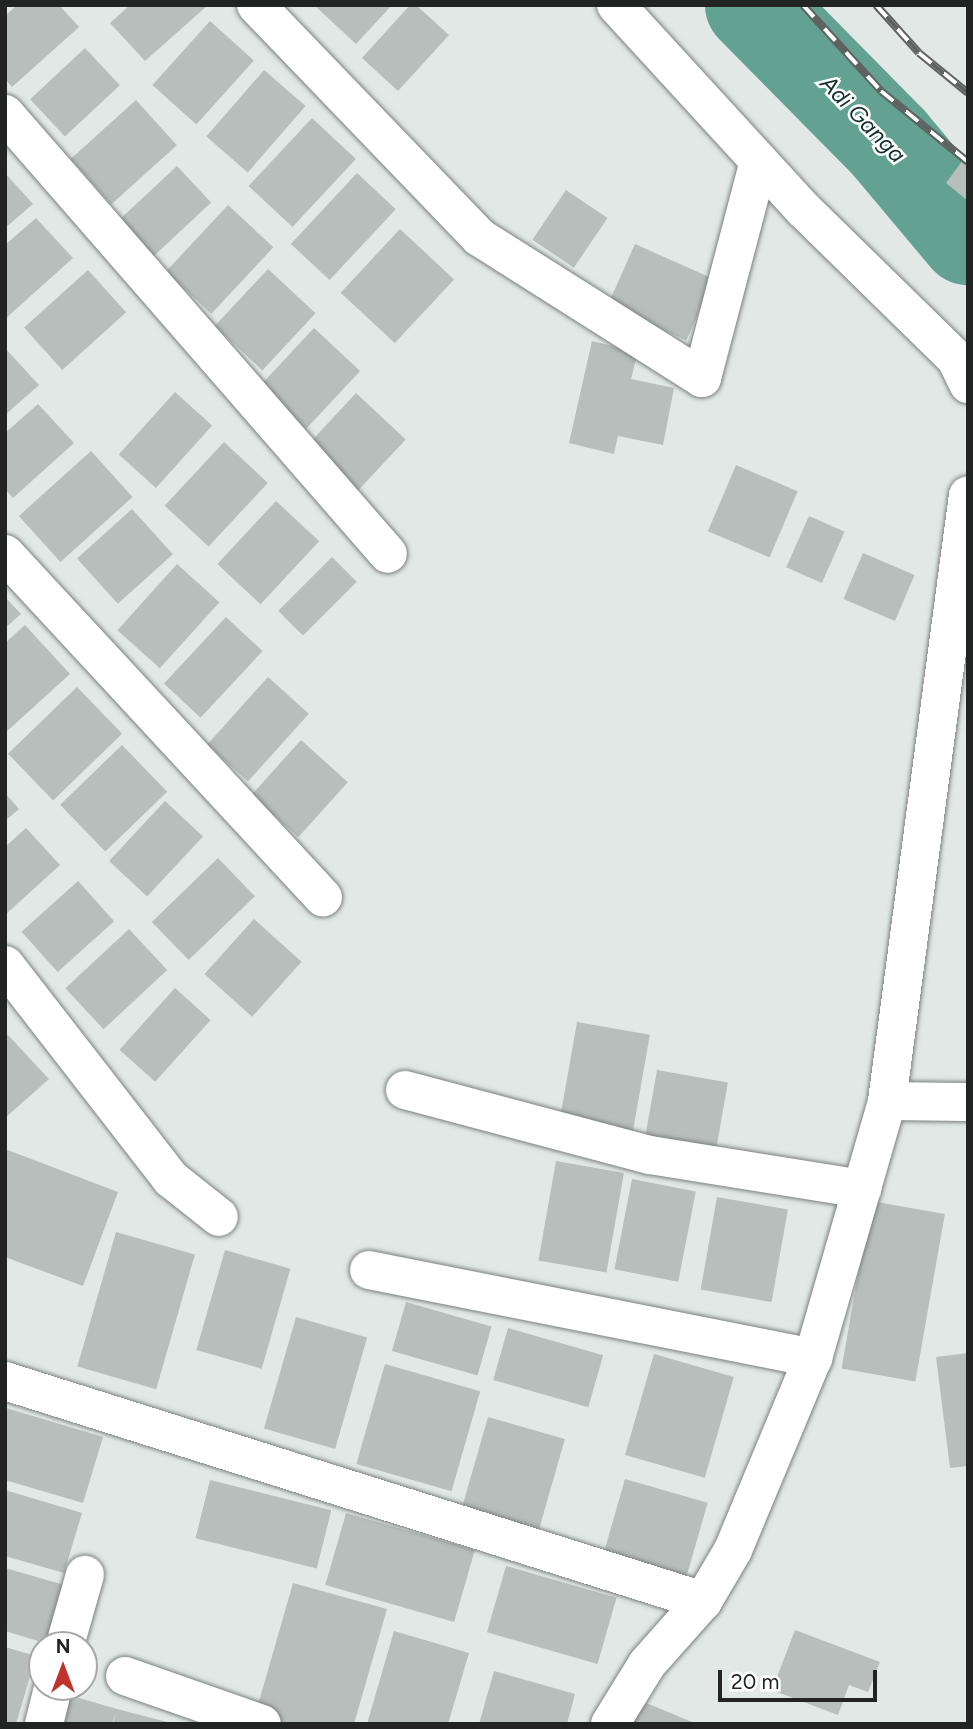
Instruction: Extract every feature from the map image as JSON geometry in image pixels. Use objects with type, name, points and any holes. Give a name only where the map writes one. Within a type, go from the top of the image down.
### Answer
[{"type":"street","points":[[256,5],[479,237],[702,378],[759,161]]},
{"type":"street","points":[[616,5],[759,161],[956,359],[968,384]]},
{"type":"street","points":[[5,114],[388,554]]},
{"type":"street","points":[[610,1724],[647,1664],[703,1601],[733,1550],[813,1358],[887,1101],[968,495]]},
{"type":"street","points":[[5,554],[323,897]]},
{"type":"street","points":[[5,965],[171,1178],[219,1217]]},
{"type":"street","points":[[405,1090],[650,1155],[862,1189]]},
{"type":"street","points":[[887,1101],[968,1102]]},
{"type":"street","points":[[369,1270],[813,1358]]},
{"type":"street","points":[[5,1381],[703,1601]]},
{"type":"street","points":[[69,1631],[85,1575]]},
{"type":"street","points":[[125,1676],[262,1724]]},
{"type":"street","points":[[44,1724],[50,1701]]},
{"type":"building","points":[[17,5],[59,5],[79,27],[12,87],[5,79],[5,16]]},
{"type":"building","points":[[130,5],[208,5],[145,61],[110,23]]},
{"type":"building","points":[[314,5],[392,5],[356,44]]},
{"type":"building","points":[[410,5],[416,5],[449,35],[398,91],[362,58]]},
{"type":"building","points":[[210,21],[254,60],[196,124],[152,85]]},
{"type":"building","points":[[85,48],[120,85],[65,136],[30,99]]},
{"type":"building","points":[[264,70],[306,106],[248,172],[206,136]]},
{"type":"building","points":[[136,100],[177,145],[111,204],[71,159]]},
{"type":"building","points":[[312,118],[356,159],[292,227],[249,186]]},
{"type":"building","points":[[968,153],[968,201],[946,183]]},
{"type":"building","points":[[177,166],[211,203],[152,258],[118,221]]},
{"type":"building","points":[[5,173],[33,204],[5,228]]},
{"type":"building","points":[[357,173],[396,209],[330,280],[291,244]]},
{"type":"building","points":[[566,190],[607,218],[574,268],[532,240]]},
{"type":"building","points":[[228,205],[273,247],[211,314],[166,272]]},
{"type":"building","points":[[36,218],[73,258],[5,319],[5,245]]},
{"type":"building","points":[[400,229],[454,279],[395,343],[341,293]]},
{"type":"building","points":[[635,244],[714,279],[686,340],[608,305]]},
{"type":"building","points":[[268,269],[316,313],[262,370],[215,326]]},
{"type":"building","points":[[88,270],[126,312],[62,370],[24,328]]},
{"type":"building","points":[[314,328],[360,371],[306,429],[260,386]]},
{"type":"building","points":[[592,341],[638,352],[631,379],[674,388],[663,445],[618,436],[614,454],[569,443]]},
{"type":"building","points":[[5,348],[39,385],[5,415]]},
{"type":"building","points":[[175,392],[212,425],[156,488],[119,454]]},
{"type":"building","points":[[356,393],[406,439],[357,492],[307,446]]},
{"type":"building","points":[[38,404],[74,443],[13,498],[5,489],[5,433]]},
{"type":"building","points":[[224,442],[268,483],[209,547],[165,506]]},
{"type":"building","points":[[91,451],[132,497],[60,562],[19,516]]},
{"type":"building","points":[[736,465],[798,491],[770,557],[708,531]]},
{"type":"building","points":[[276,501],[319,541],[260,604],[217,564]]},
{"type":"building","points":[[132,509],[173,554],[118,604],[77,559]]},
{"type":"building","points":[[809,516],[845,532],[822,583],[786,567]]},
{"type":"building","points":[[863,553],[915,575],[895,621],[843,599]]},
{"type":"building","points":[[332,557],[357,582],[303,635],[278,611]]},
{"type":"building","points":[[177,564],[219,602],[160,668],[117,630]]},
{"type":"building","points":[[5,597],[21,614],[5,628]]},
{"type":"building","points":[[226,617],[263,651],[201,718],[164,684]]},
{"type":"building","points":[[25,625],[70,674],[5,733],[5,643]]},
{"type":"building","points":[[268,677],[309,714],[248,781],[207,745]]},
{"type":"building","points":[[77,687],[122,734],[53,800],[8,754]]},
{"type":"building","points":[[301,740],[348,782],[298,837],[251,795]]},
{"type":"building","points":[[122,745],[167,792],[105,851],[60,805]]},
{"type":"building","points":[[5,793],[19,809],[5,821]]},
{"type":"building","points":[[165,801],[203,836],[147,896],[109,861]]},
{"type":"building","points":[[26,828],[60,865],[5,915],[5,847]]},
{"type":"building","points":[[218,858],[255,896],[189,960],[152,922]]},
{"type":"building","points":[[78,881],[114,921],[58,972],[22,932]]},
{"type":"building","points":[[254,919],[302,962],[252,1017],[204,974]]},
{"type":"building","points":[[129,929],[167,970],[104,1029],[65,988]]},
{"type":"building","points":[[175,988],[211,1020],[155,1082],[119,1050]]},
{"type":"building","points":[[577,1022],[650,1035],[632,1138],[559,1125]]},
{"type":"building","points":[[8,1035],[49,1079],[5,1118],[5,1037]]},
{"type":"building","points":[[657,1070],[728,1083],[714,1159],[643,1147]]},
{"type":"building","points":[[5,1149],[118,1192],[83,1286],[5,1257]]},
{"type":"building","points":[[556,1161],[624,1173],[606,1272],[538,1260]]},
{"type":"building","points":[[632,1179],[696,1191],[678,1282],[614,1269]]},
{"type":"building","points":[[717,1197],[788,1210],[772,1302],[701,1290]]},
{"type":"building","points":[[871,1201],[945,1214],[915,1381],[841,1368]]},
{"type":"building","points":[[116,1232],[195,1255],[156,1389],[77,1367]]},
{"type":"building","points":[[225,1250],[290,1269],[262,1369],[196,1350]]},
{"type":"building","points":[[406,1302],[492,1327],[477,1376],[392,1351]]},
{"type":"building","points":[[296,1317],[367,1337],[335,1449],[264,1429]]},
{"type":"building","points":[[508,1328],[603,1355],[588,1407],[493,1380]]},
{"type":"building","points":[[968,1353],[968,1466],[950,1468],[936,1357]]},
{"type":"building","points":[[654,1354],[734,1377],[705,1478],[625,1455]]},
{"type":"building","points":[[385,1364],[480,1391],[451,1491],[356,1464]]},
{"type":"building","points":[[6,1408],[103,1437],[83,1503],[5,1480]]},
{"type":"building","points":[[488,1417],[565,1439],[538,1532],[461,1510]]},
{"type":"building","points":[[625,1479],[708,1503],[687,1576],[604,1552]]},
{"type":"building","points":[[210,1480],[331,1510],[317,1568],[195,1538]]},
{"type":"building","points":[[5,1490],[82,1513],[64,1573],[5,1556]]},
{"type":"building","points":[[346,1513],[475,1550],[454,1622],[325,1585]]},
{"type":"building","points":[[506,1566],[617,1598],[598,1664],[487,1632]]},
{"type":"building","points":[[5,1568],[68,1586],[55,1631],[28,1631],[28,1638],[5,1631]]},
{"type":"building","points":[[293,1583],[387,1609],[354,1724],[271,1724],[254,1719]]},
{"type":"building","points":[[795,1630],[880,1662],[868,1692],[849,1685],[838,1715],[772,1690]]},
{"type":"building","points":[[394,1631],[469,1653],[448,1724],[367,1724]]},
{"type":"building","points":[[5,1647],[28,1654],[28,1683],[16,1724],[5,1724]]},
{"type":"building","points":[[494,1671],[575,1694],[567,1724],[479,1724]]},
{"type":"building","points":[[639,1700],[697,1724],[629,1724]]},
{"type":"building","points":[[55,1701],[89,1701],[175,1724],[113,1724],[116,1713],[112,1724],[49,1724]]},
{"type":"waterway","name":"Adi Ganga","points":[[753,5],[889,143],[968,237]]},
{"type":"railway","points":[[803,5],[881,91],[968,162]]},
{"type":"railway","points":[[876,5],[919,53],[968,93]]}]
